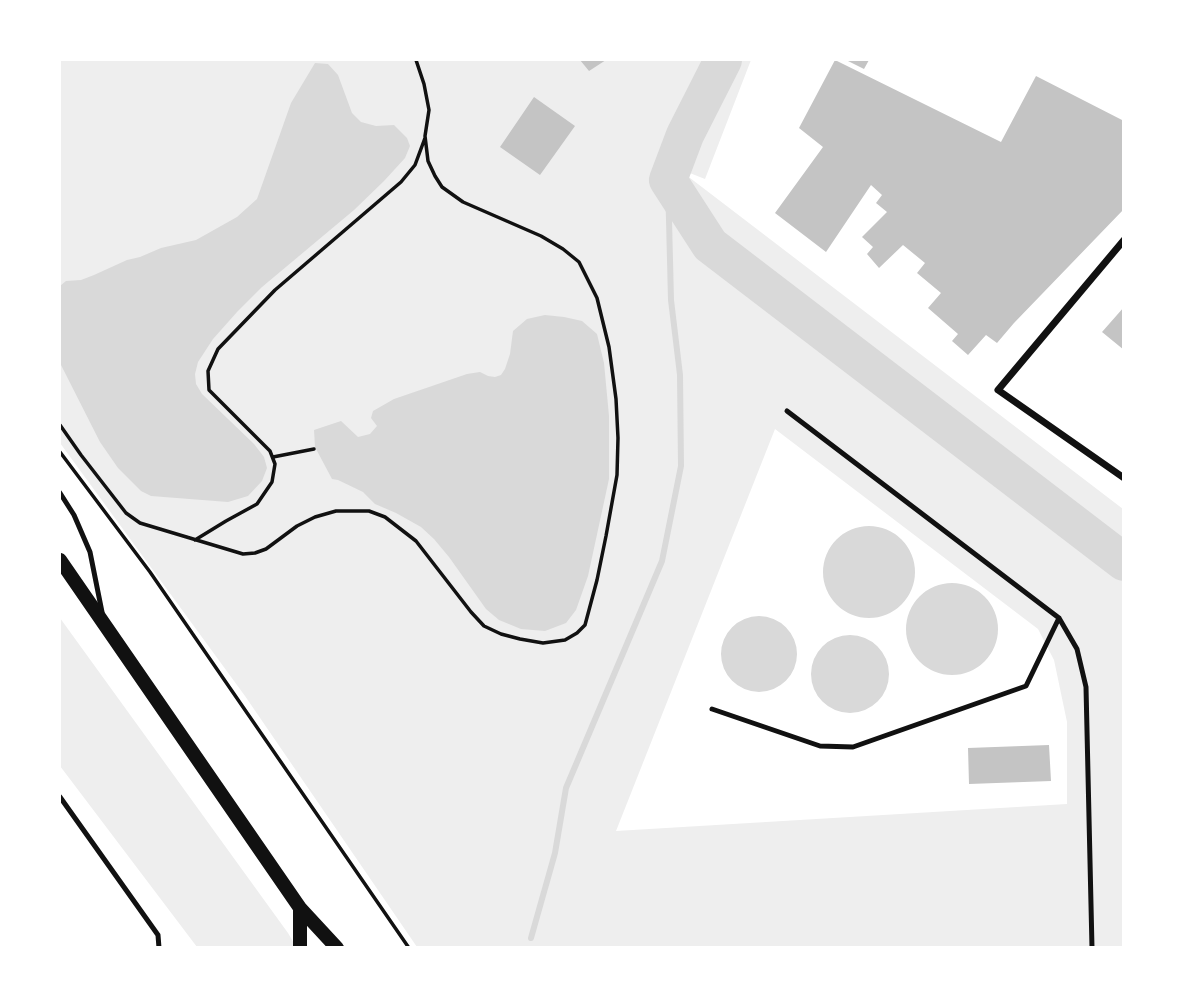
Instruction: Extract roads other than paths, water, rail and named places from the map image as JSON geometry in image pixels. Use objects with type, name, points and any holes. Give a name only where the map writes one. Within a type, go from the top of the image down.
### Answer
[{"type":"main road","points":[[60,560],[300,908],[337,947]]},
{"type":"main road","points":[[300,908],[300,947]]},
{"type":"street","points":[[1124,240],[998,390],[1124,478]]},
{"type":"lane","points":[[787,411],[1059,618],[1077,649],[1086,687],[1092,947]]},
{"type":"lane","points":[[60,493],[74,515],[90,552],[105,625]]},
{"type":"lane","points":[[712,709],[820,746],[853,747],[1026,686],[1059,618]]},
{"type":"lane","points":[[60,797],[158,935],[159,947]]},
{"type":"waterway","points":[[723,60],[685,135],[668,180],[710,245],[1124,562]]},
{"type":"waterway","points":[[531,938],[555,853],[566,788],[662,561],[681,466],[680,375],[671,300],[668,180]]}]
